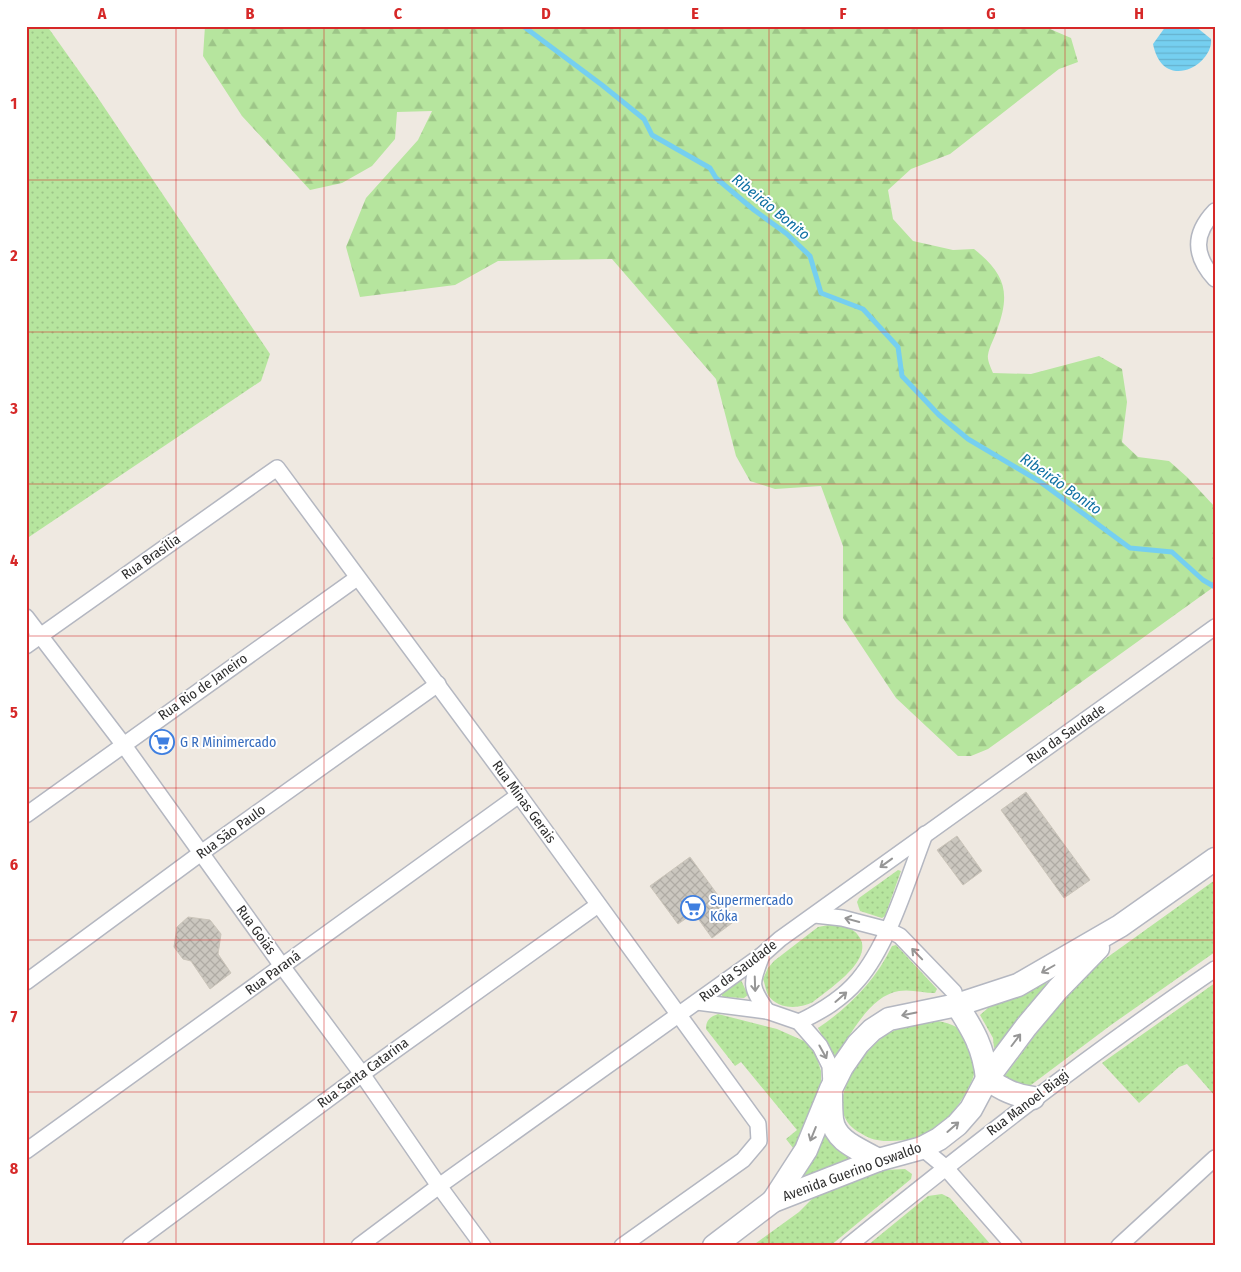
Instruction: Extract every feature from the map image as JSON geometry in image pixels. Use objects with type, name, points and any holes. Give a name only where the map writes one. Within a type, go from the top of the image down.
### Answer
[{"type":"main road","name":"Avenida Guerino Oswaldo","points":[[773,1201],[806,1150],[842,1067],[858,1044],[872,1030],[889,1019],[957,1005],[1018,985],[1120,926],[1215,859]]},
{"type":"main road","name":"Avenida Guerino Oswaldo","points":[[773,1201],[878,1160],[922,1148],[957,1125],[971,1109],[986,1079],[1026,1027],[1058,989],[1120,926]]},
{"type":"main road","points":[[957,1005],[975,1033],[986,1065],[986,1079],[1004,1090],[1020,1096],[1033,1098]]},
{"type":"main road","points":[[831,1089],[832,1120],[838,1134],[847,1144],[878,1160]]},
{"type":"main road","points":[[714,1246],[773,1201]]},
{"type":"street","points":[[1215,211],[1207,220],[1199,235],[1198,247],[1203,262],[1215,279]]},
{"type":"street","name":"Rua Minas Gerais","points":[[277,468],[357,578],[438,684],[758,1124],[759,1141],[744,1160],[622,1246]]},
{"type":"street","name":"Rua Brasília","points":[[26,646],[277,468]]},
{"type":"street","name":"Rua Rio de Janeiro","points":[[26,814],[357,578]]},
{"type":"street","name":"Rua Goiás","points":[[26,617],[123,744],[362,1074],[483,1246]]},
{"type":"street","name":"Rua da Saudade","points":[[360,1246],[439,1186],[762,955],[780,939],[925,834],[1215,628]]},
{"type":"street","name":"Rua São Paulo","points":[[26,982],[201,853],[438,684]]},
{"type":"street","name":"Rua Paraná","points":[[26,1151],[519,795]]},
{"type":"street","points":[[800,1022],[823,1011],[859,980],[878,951],[888,930],[925,834]]},
{"type":"street","name":"Rua Santa Catarina","points":[[130,1246],[362,1074],[598,905]]},
{"type":"street","points":[[815,915],[842,918],[888,930],[900,936],[954,992],[957,1005]]},
{"type":"street","points":[[762,955],[752,981],[755,994],[767,1011]]},
{"type":"street","name":"Rua Manoel Biagi","points":[[848,1246],[1033,1098],[1143,1017],[1215,968]]},
{"type":"street","points":[[697,1002],[767,1011],[800,1022],[820,1046],[830,1066],[831,1089]]},
{"type":"street","points":[[922,1148],[945,1168],[1014,1246]]},
{"type":"street","points":[[1119,1246],[1215,1158]]},
{"type":"green space","points":[[26,26],[47,26],[96,95],[270,354],[261,381],[26,539]]},
{"type":"green space","points":[[205,26],[1043,26],[1071,38],[1078,62],[1059,69],[950,154],[911,169],[888,190],[893,219],[913,241],[953,250],[974,249],[993,267],[999,276],[1004,294],[1004,305],[988,355],[993,373],[1031,374],[1099,356],[1122,369],[1127,402],[1122,442],[1138,457],[1169,461],[1215,507],[1215,586],[988,749],[971,756],[958,756],[896,698],[843,618],[843,546],[821,486],[775,489],[750,481],[736,456],[716,379],[612,259],[498,261],[455,285],[360,297],[346,247],[366,198],[418,140],[432,111],[397,112],[395,139],[372,166],[342,183],[310,190],[242,116],[203,56]]},
{"type":"green space","points":[[898,870],[901,871],[885,916],[882,918],[860,911],[857,902],[859,898]]},
{"type":"green space","points":[[1215,880],[1215,952],[1111,1025],[1031,1085],[1016,1086],[1004,1077],[1068,991],[1105,959]]},
{"type":"green space","points":[[829,925],[850,929],[860,938],[862,947],[855,965],[838,982],[813,1002],[802,1006],[789,1007],[772,1000],[768,995],[763,979],[768,968],[774,961],[818,927]]},
{"type":"green space","points":[[896,945],[937,989],[935,993],[908,990],[888,994],[870,1008],[854,1028],[835,1058],[818,1028],[840,1012],[860,992],[878,970],[892,946]]},
{"type":"green space","points":[[740,978],[748,995],[744,998],[723,997],[720,993]]},
{"type":"green space","points":[[1045,982],[1048,985],[999,1046],[994,1048],[993,1038],[980,1015],[988,1008]]},
{"type":"green space","points":[[1215,983],[1215,1096],[1187,1064],[1179,1067],[1139,1103],[1102,1063]]},
{"type":"green space","points":[[718,1014],[777,1029],[804,1041],[815,1052],[821,1071],[821,1088],[797,1153],[786,1139],[797,1130],[741,1062],[735,1066],[706,1029],[709,1019]]},
{"type":"green space","points":[[928,1020],[945,1022],[955,1026],[967,1038],[975,1067],[968,1089],[957,1107],[941,1124],[922,1135],[900,1141],[880,1141],[865,1136],[849,1124],[843,1113],[843,1099],[846,1086],[853,1072],[872,1047],[887,1034],[904,1026]]},
{"type":"green space","points":[[825,1130],[837,1149],[850,1159],[848,1162],[806,1177],[802,1173]]},
{"type":"green space","points":[[905,1169],[912,1174],[911,1179],[830,1246],[752,1246],[799,1212],[818,1193],[865,1171]]},
{"type":"green space","points":[[942,1194],[950,1198],[992,1246],[868,1245],[928,1196]]},
{"type":"water","points":[[1166,26],[1195,26],[1211,39],[1210,48],[1197,65],[1187,70],[1177,71],[1167,68],[1158,59],[1153,44]]},
{"type":"building","points":[[1026,792],[1090,880],[1064,898],[1001,810]]},
{"type":"building","points":[[957,836],[982,871],[963,885],[937,850]]},
{"type":"building","points":[[690,857],[736,920],[712,938],[694,913],[678,924],[650,886]]},
{"type":"building","points":[[188,917],[210,920],[221,934],[218,954],[231,973],[210,989],[191,961],[183,959],[174,947],[177,927]]},
{"type":"waterway","name":"Ribeirão Bonito","points":[[523,26],[644,119],[652,135],[710,168],[716,178],[754,210],[787,234],[810,256],[821,293],[863,309],[898,347],[902,376],[939,415],[968,439],[1039,481],[1130,548],[1172,552],[1203,580],[1215,587]]},
{"type":"place","name":"G R Minimercado","points":[[162,742]]},
{"type":"place","name":"Supermercado Kóka","points":[[693,908]]}]
